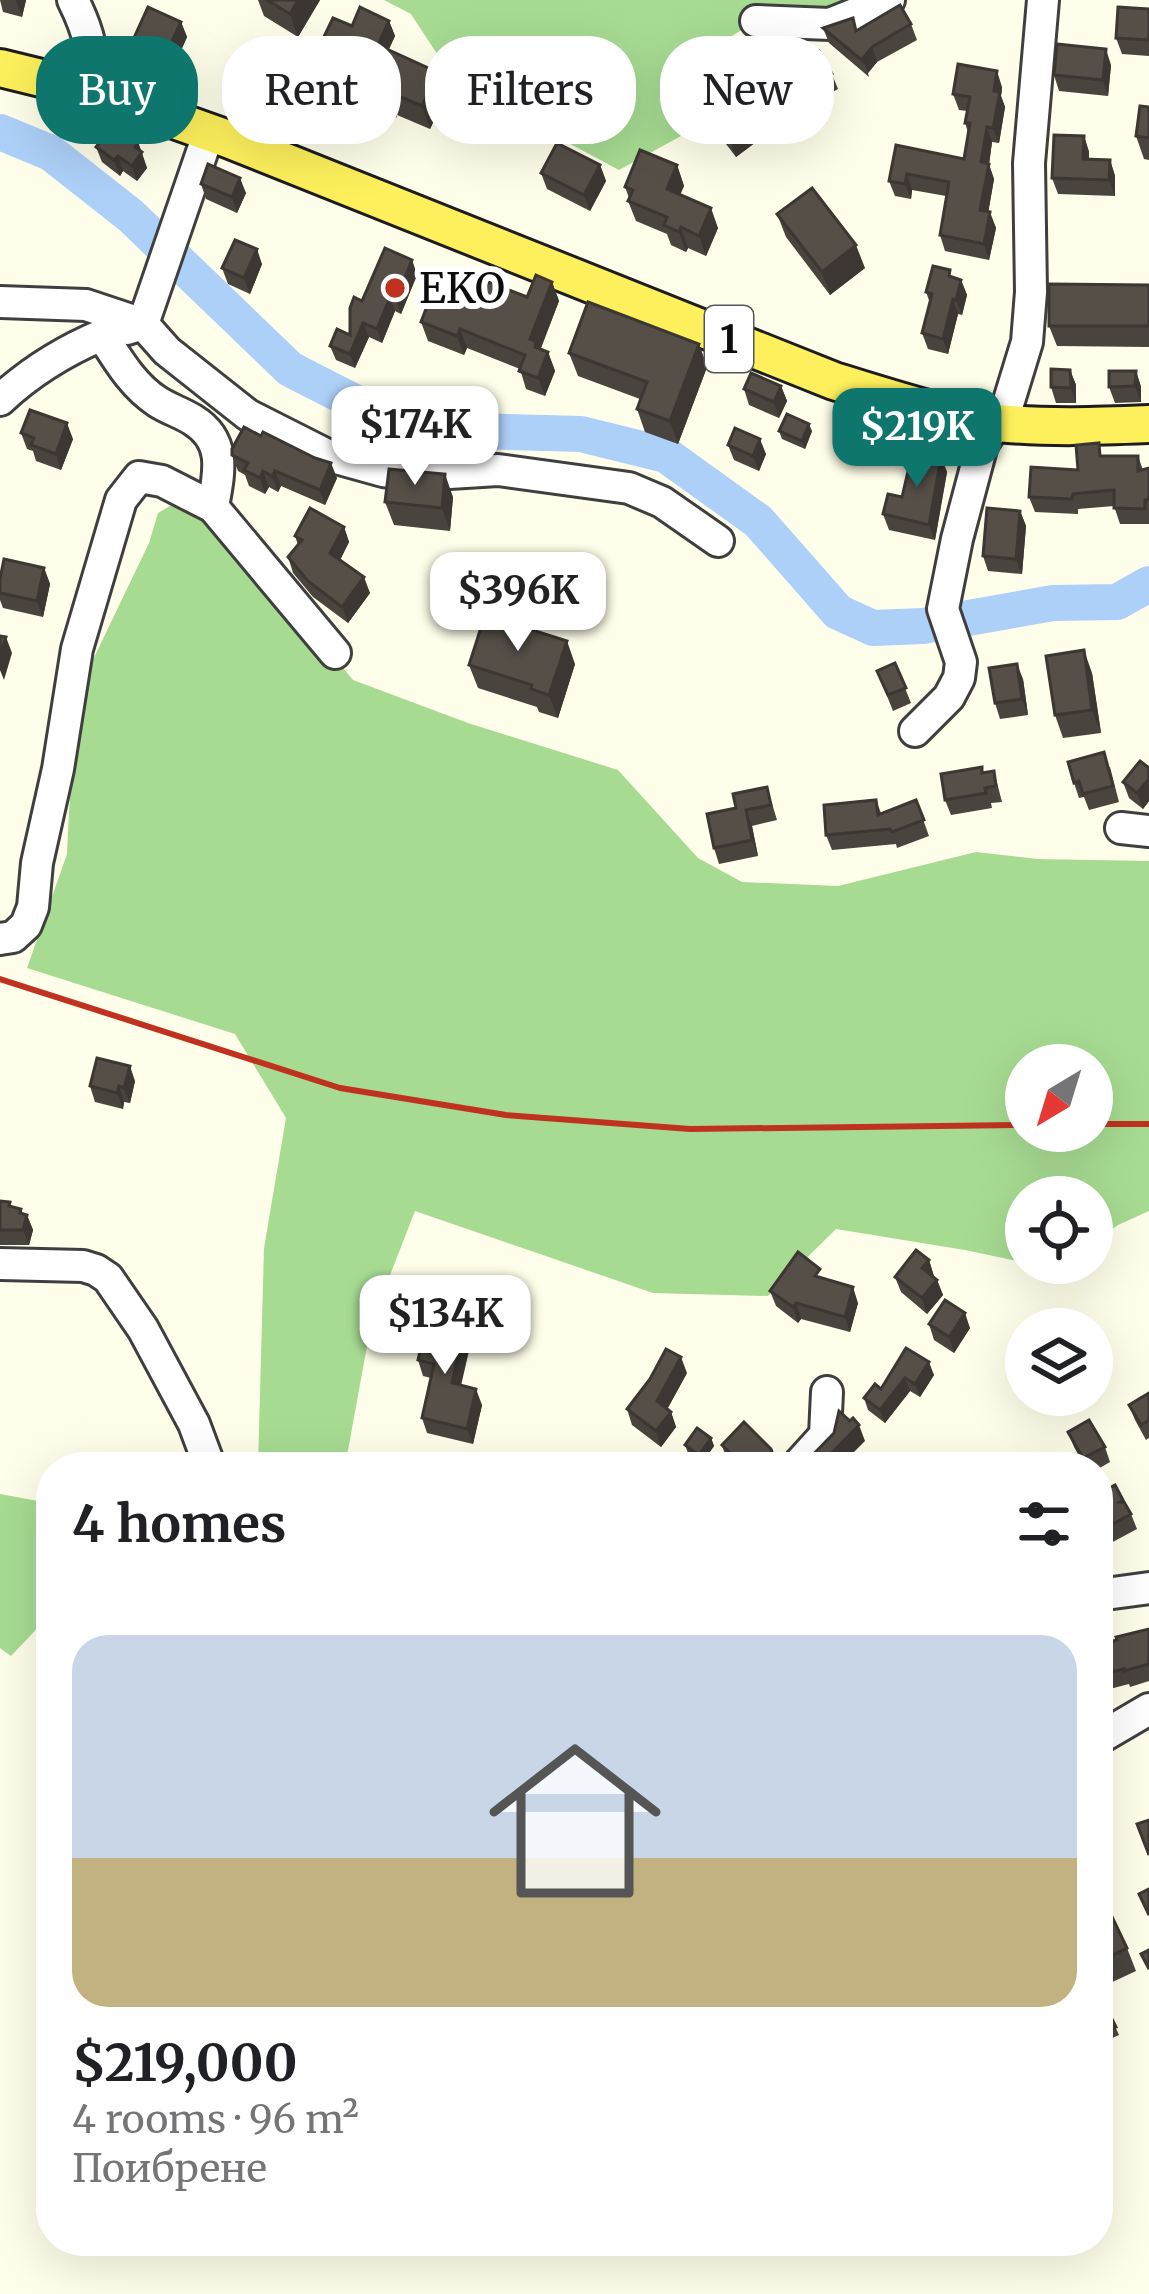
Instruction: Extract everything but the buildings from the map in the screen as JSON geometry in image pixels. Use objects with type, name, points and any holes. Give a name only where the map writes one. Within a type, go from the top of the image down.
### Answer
[{"type":"main road","name":"1","points":[[0,68],[36,77]]},
{"type":"main road","name":"1","points":[[198,128],[834,381],[914,405],[997,422],[1089,427],[1149,424]]},
{"type":"street","points":[[73,0],[88,36]]},
{"type":"street","points":[[756,21],[830,24],[890,0]]},
{"type":"street","points":[[915,731],[949,697],[959,678],[961,662],[943,609],[957,539],[982,445],[1008,404],[1027,342],[1029,163],[1043,0]]},
{"type":"street","points":[[0,400],[68,350],[146,313],[209,132]]},
{"type":"street","points":[[0,302],[146,313]]},
{"type":"street","points":[[86,305],[128,375],[157,401],[210,433],[218,449],[214,507]]},
{"type":"street","points":[[146,313],[167,352],[248,415],[329,456],[417,475],[498,470],[629,488],[662,502],[718,541]]},
{"type":"street","points":[[0,939],[13,938],[26,925],[33,907],[77,649],[121,500],[139,477],[162,481],[214,507],[335,653]]},
{"type":"street","points":[[0,1264],[83,1266],[108,1278],[143,1329],[204,1452]]},
{"type":"street","points":[[810,1452],[825,1435],[827,1392]]},
{"type":"street","points":[[1113,1592],[1149,1588]]},
{"type":"street","points":[[1113,1731],[1146,1716]]},
{"type":"green space","points":[[384,0],[889,0],[756,21],[732,36],[660,36],[660,144],[666,144],[619,170],[570,144],[636,144],[636,36],[425,36],[411,14]]},
{"type":"green space","points":[[182,499],[217,515],[353,680],[468,723],[618,770],[698,858],[742,882],[838,886],[976,852],[1038,859],[1149,861],[1149,1211],[1113,1229],[1113,1176],[1005,1176],[1005,1259],[836,1229],[768,1296],[653,1293],[415,1211],[371,1324],[348,1452],[258,1452],[264,1248],[286,1118],[235,1034],[27,968],[67,854],[72,753],[89,668],[149,543],[158,513]]},
{"type":"green space","points":[[0,1494],[36,1501],[36,1630],[11,1656],[0,1648]]},
{"type":"waterway","points":[[0,132],[51,153],[131,216],[290,369],[374,412],[432,430],[581,434],[666,455],[758,521],[838,612],[873,628],[923,626],[1053,603],[1117,602],[1149,584]]},
{"type":"railway","points":[[0,979],[340,1088],[506,1115],[690,1129],[1005,1125]]},
{"type":"railway","points":[[1113,1124],[1149,1124]]},
{"type":"place","name":"EKO","points":[[395,288]]}]
